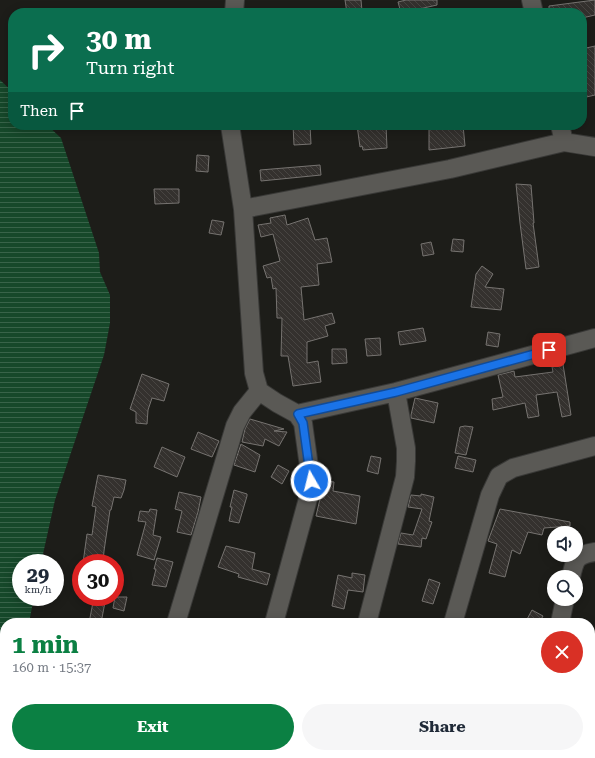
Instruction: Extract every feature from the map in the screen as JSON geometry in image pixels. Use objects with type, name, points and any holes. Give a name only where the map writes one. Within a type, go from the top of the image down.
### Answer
[{"type":"street","points":[[231,130],[243,210],[254,373],[259,391],[298,414],[303,423],[311,481],[309,495],[275,618]]},
{"type":"street","points":[[243,210],[450,169],[562,133],[595,147]]},
{"type":"street","points":[[298,414],[396,392],[595,338]]},
{"type":"street","points":[[177,618],[235,426],[242,412],[259,391]]},
{"type":"street","points":[[368,618],[405,477],[406,448],[396,392]]},
{"type":"street","points":[[454,618],[490,495],[499,476],[513,468],[595,446]]},
{"type":"street","points":[[573,570],[575,561],[584,554],[595,552]]},
{"type":"street","points":[[561,618],[564,606]]},
{"type":"shaded area","points":[[0,80],[8,87],[8,130],[52,130],[61,138],[99,253],[100,272],[110,295],[110,323],[104,355],[55,500],[43,554],[12,554],[12,606],[32,606],[30,618],[0,618]]},
{"type":"building","points":[[345,0],[361,0],[362,8],[346,8]]},
{"type":"building","points":[[406,0],[437,0],[437,5],[424,8],[400,8],[398,2]]},
{"type":"building","points":[[595,0],[595,15],[587,17],[587,8],[549,8],[549,6]]},
{"type":"building","points":[[595,46],[595,95],[587,97],[587,48]]},
{"type":"building","points":[[293,130],[310,130],[311,144],[294,145]]},
{"type":"building","points":[[358,130],[386,130],[387,148],[363,150],[362,146],[360,147]]},
{"type":"building","points":[[429,130],[463,130],[465,146],[429,150]]},
{"type":"building","points":[[197,155],[209,156],[208,172],[196,171]]},
{"type":"building","points":[[320,165],[321,175],[261,181],[260,170]]},
{"type":"building","points":[[516,184],[531,185],[533,223],[539,267],[526,269]]},
{"type":"building","points":[[154,189],[179,189],[179,203],[155,204]]},
{"type":"building","points":[[285,215],[287,225],[308,218],[315,240],[327,238],[332,262],[317,264],[319,285],[301,287],[304,320],[332,313],[335,323],[325,326],[328,336],[307,342],[307,363],[318,361],[321,382],[293,386],[288,356],[281,356],[282,318],[277,318],[276,288],[273,289],[271,277],[267,278],[263,266],[280,261],[273,234],[261,237],[258,225],[271,223],[270,218]]},
{"type":"building","points":[[212,220],[224,222],[221,235],[209,233]]},
{"type":"building","points":[[453,239],[464,240],[463,252],[451,251]]},
{"type":"building","points":[[431,242],[434,254],[423,256],[421,244]]},
{"type":"building","points":[[482,266],[493,274],[485,287],[504,289],[501,310],[471,307],[476,274]]},
{"type":"building","points":[[423,328],[426,341],[400,345],[398,332]]},
{"type":"building","points":[[488,332],[500,334],[498,347],[486,345]]},
{"type":"building","points":[[380,338],[381,355],[367,356],[365,339]]},
{"type":"building","points":[[332,349],[346,349],[347,363],[332,364]]},
{"type":"building","points":[[562,358],[571,415],[562,417],[557,392],[536,395],[539,416],[528,418],[525,403],[493,410],[492,399],[503,397],[498,375],[514,371],[515,377],[553,372],[551,361]]},
{"type":"building","points":[[142,374],[169,384],[164,401],[152,398],[148,410],[147,424],[136,423],[136,412],[130,409]]},
{"type":"building","points":[[415,398],[438,403],[434,423],[411,418]]},
{"type":"building","points":[[250,419],[284,429],[274,431],[287,432],[279,446],[265,439],[263,446],[242,442],[245,429]]},
{"type":"building","points":[[460,427],[473,427],[466,455],[455,453]]},
{"type":"building","points":[[198,432],[219,441],[212,457],[191,449]]},
{"type":"building","points":[[241,444],[260,455],[255,472],[234,465]]},
{"type":"building","points":[[162,447],[185,457],[177,477],[154,467]]},
{"type":"building","points":[[371,456],[381,458],[378,474],[367,471]]},
{"type":"building","points":[[458,456],[476,460],[473,472],[455,468]]},
{"type":"building","points":[[278,465],[289,471],[282,484],[271,477]]},
{"type":"building","points":[[98,475],[126,480],[121,498],[114,497],[110,510],[104,554],[84,554],[87,534],[92,535],[96,507],[92,506]]},
{"type":"building","points":[[322,480],[334,482],[333,491],[360,496],[356,524],[316,516]]},
{"type":"building","points":[[234,490],[247,494],[239,523],[229,521],[232,507],[230,507]]},
{"type":"building","points":[[179,492],[201,497],[191,535],[177,532],[182,511],[175,509]]},
{"type":"building","points":[[421,494],[434,497],[429,521],[432,522],[426,539],[422,538],[421,547],[398,544],[401,533],[413,535],[422,509],[408,507],[411,495],[421,496]]},
{"type":"building","points":[[150,509],[157,510],[153,535],[161,537],[154,560],[137,555],[146,522],[138,521],[140,511],[149,512]]},
{"type":"building","points":[[500,509],[570,522],[570,526],[547,526],[547,528],[544,528],[542,535],[528,532],[520,554],[512,550],[505,577],[489,573],[497,544],[488,541]]},
{"type":"building","points":[[226,546],[255,553],[252,569],[270,574],[267,585],[238,577],[239,574],[218,567]]},
{"type":"building","points":[[157,558],[173,562],[166,587],[152,585]]},
{"type":"building","points":[[352,573],[365,575],[363,592],[348,590],[344,609],[332,606],[338,575],[352,578]]},
{"type":"building","points":[[429,579],[440,583],[433,604],[422,601]]},
{"type":"building","points":[[124,597],[127,597],[124,611],[113,608],[113,606],[124,606]]},
{"type":"building","points":[[92,606],[104,606],[102,618],[90,618]]},
{"type":"building","points":[[532,610],[543,616],[542,618],[528,618]]},
{"type":"route","points":[[311,481],[303,423],[298,414],[396,392],[549,350]]}]
